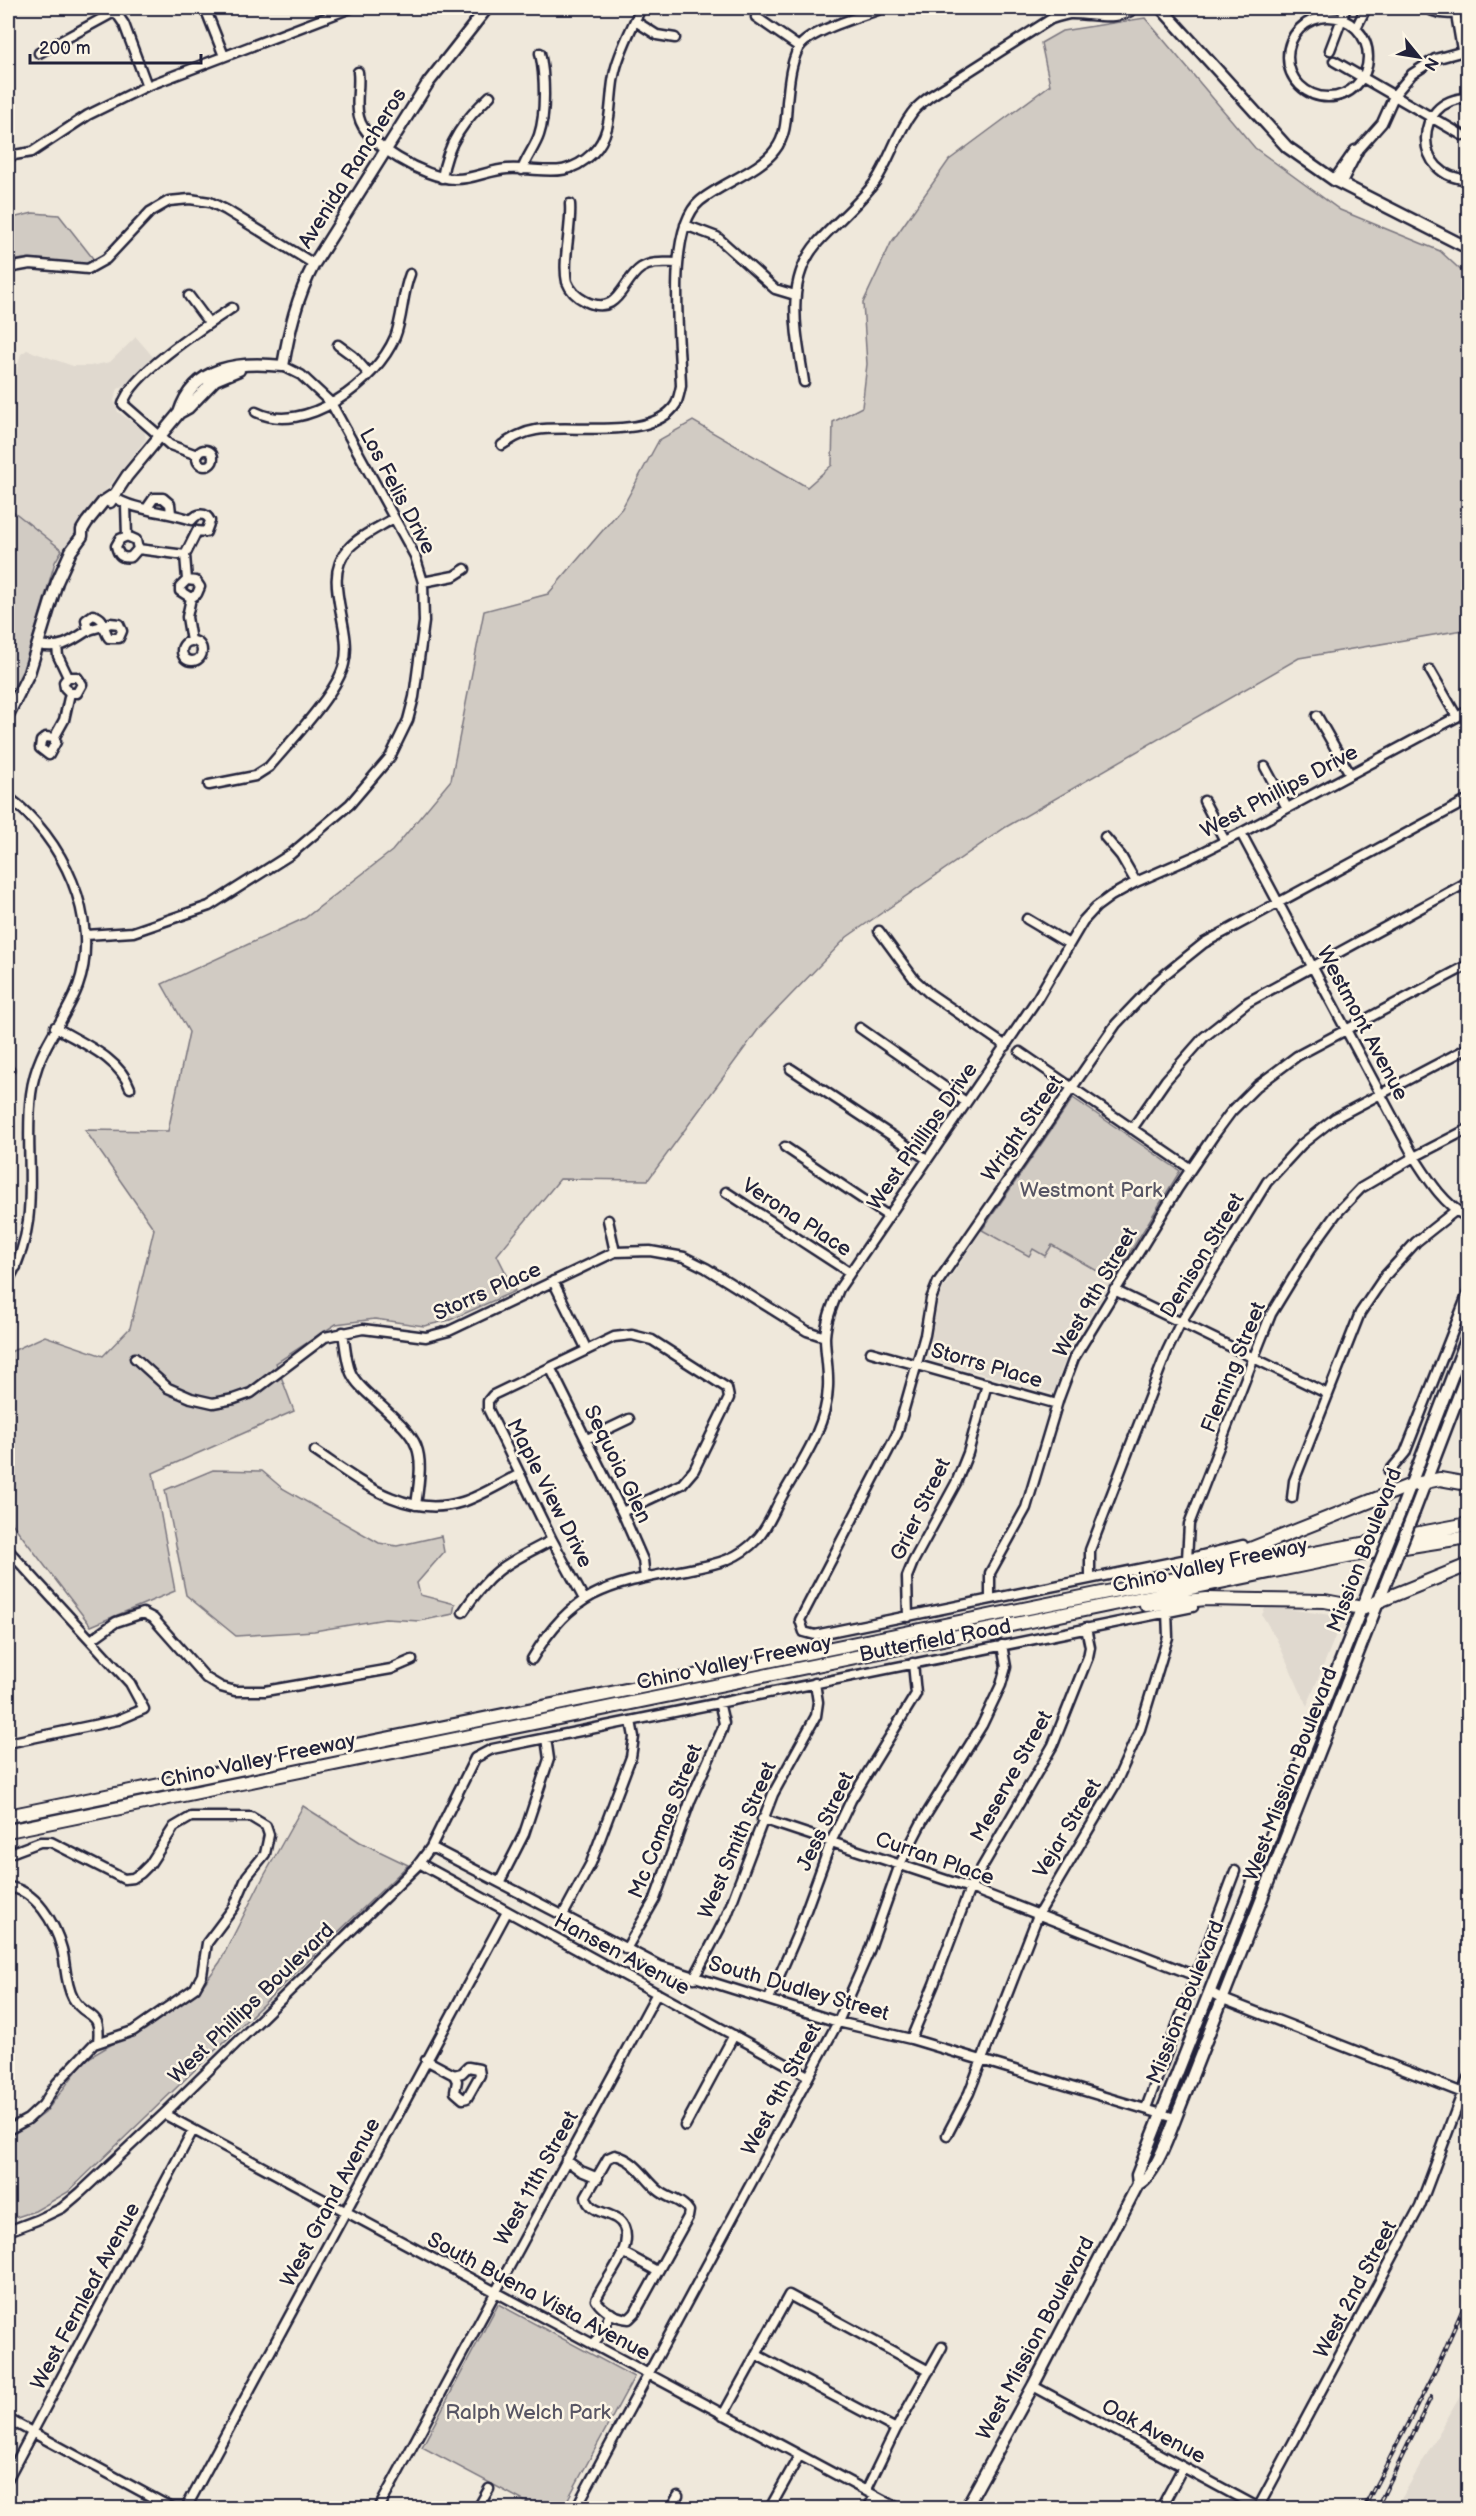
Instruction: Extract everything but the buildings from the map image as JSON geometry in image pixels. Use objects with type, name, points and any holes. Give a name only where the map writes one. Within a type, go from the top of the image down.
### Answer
[{"type":"highway","points":[[1107,1592],[1235,1555],[1426,1480],[1440,1479],[1468,1484]]},
{"type":"highway","name":"Chino Valley Freeway","points":[[8,1816],[1107,1592],[1468,1524]]},
{"type":"highway","name":"Chino Valley Freeway","points":[[8,1832],[1347,1556],[1468,1537]]},
{"type":"highway","points":[[1070,1613],[1206,1599],[1324,1601],[1362,1608],[1468,1565]]},
{"type":"main road","name":"Avenida Rancheros","points":[[283,366],[296,305],[314,264],[428,83],[487,8]]},
{"type":"main road","points":[[1161,8],[1287,147],[1338,182],[1468,248]]},
{"type":"main road","points":[[8,715],[29,673],[57,582],[71,550],[108,507],[112,496],[159,436],[179,413],[188,408],[215,380],[247,365],[283,366]]},
{"type":"main road","name":"Mission Boulevard","points":[[1162,2113],[1376,1574],[1468,1335]]},
{"type":"main road","name":"West Mission Boulevard","points":[[1138,2184],[1145,2181],[1154,2168],[1175,2118],[1468,1371]]},
{"type":"main road","name":"West Mission Boulevard","points":[[966,2508],[1033,2386],[1138,2184],[1137,2175],[1162,2113]]},
{"type":"street","points":[[205,8],[224,56]]},
{"type":"street","points":[[8,156],[32,152],[88,115],[147,86],[351,8]]},
{"type":"street","points":[[358,72],[357,104],[361,125],[376,143],[417,168],[442,178],[456,179],[496,171],[559,172],[579,165],[595,151],[607,130],[615,70],[641,8]]},
{"type":"street","points":[[502,445],[519,435],[536,430],[631,428],[663,417],[675,404],[681,386],[677,263],[689,213],[698,202],[762,162],[775,151],[784,132],[790,71],[799,46],[821,31],[883,8]]},
{"type":"street","points":[[804,382],[796,328],[795,295],[804,262],[817,244],[874,184],[912,112],[928,97],[1051,19],[1068,14],[1110,17],[1129,13],[1135,8]]},
{"type":"street","points":[[1330,50],[1346,8]]},
{"type":"street","points":[[1356,28],[1366,8]]},
{"type":"street","points":[[1426,8],[1443,14],[1468,9]]},
{"type":"street","points":[[39,53],[115,10],[124,24],[147,86]]},
{"type":"street","points":[[1338,182],[1359,152],[1359,148],[1382,123],[1395,94],[1412,74],[1435,59],[1465,50],[1455,11]]},
{"type":"street","points":[[756,17],[799,46]]},
{"type":"street","points":[[1321,17],[1342,19],[1356,28],[1367,48],[1368,58],[1363,77],[1348,92],[1338,96],[1313,95],[1297,84],[1288,66],[1289,45],[1300,27],[1321,17]]},
{"type":"street","points":[[634,21],[657,35],[675,38]]},
{"type":"street","points":[[522,170],[536,142],[542,122],[543,70],[540,53]]},
{"type":"street","points":[[1334,61],[1395,94],[1462,135]]},
{"type":"street","points":[[442,178],[447,153],[456,134],[468,117],[490,96]]},
{"type":"street","points":[[1468,98],[1450,101],[1432,116],[1426,137],[1430,157],[1446,173],[1453,177],[1468,179]]},
{"type":"street","points":[[8,268],[30,264],[88,269],[106,259],[138,222],[150,212],[169,201],[190,199],[210,202],[226,210],[314,264]]},
{"type":"street","points":[[570,204],[567,282],[577,297],[591,304],[605,305],[616,300],[633,274],[643,267],[659,262],[677,263]]},
{"type":"street","points":[[685,225],[717,237],[775,289],[795,295]]},
{"type":"street","points":[[256,412],[272,418],[285,419],[303,415],[355,389],[387,353],[394,339],[403,310],[410,274]]},
{"type":"street","points":[[189,296],[209,323]]},
{"type":"street","points":[[197,455],[170,445],[123,404],[126,393],[171,351],[232,308]]},
{"type":"street","points":[[338,345],[353,356],[368,373]]},
{"type":"street","name":"Los Felis Drive","points":[[86,935],[133,932],[209,906],[291,854],[350,804],[390,757],[408,720],[414,698],[424,622],[423,582],[415,556],[331,403],[301,375],[283,366]]},
{"type":"street","points":[[112,496],[126,506],[147,508],[150,501],[158,497],[170,504],[171,513],[192,520]]},
{"type":"street","points":[[126,506],[127,536]]},
{"type":"street","points":[[197,514],[208,517],[210,521],[206,532],[197,531],[193,528],[192,520],[197,514]]},
{"type":"street","points":[[209,785],[255,776],[269,767],[338,682],[345,663],[347,638],[337,582],[339,563],[349,547],[394,518]]},
{"type":"street","points":[[187,580],[185,555],[197,531]]},
{"type":"street","points":[[127,536],[117,543],[119,554],[123,557],[131,557],[138,549]]},
{"type":"street","points":[[127,536],[136,540],[138,549]]},
{"type":"street","points":[[138,549],[185,555]]},
{"type":"street","points":[[423,582],[454,576],[465,569]]},
{"type":"street","points":[[191,598],[180,591],[187,580],[196,581],[200,587],[197,594],[191,598],[187,617],[191,641]]},
{"type":"street","points":[[39,642],[57,646],[68,645],[88,631],[105,626],[99,617],[91,615],[85,623],[88,631]]},
{"type":"street","points":[[57,646],[58,656],[68,677]]},
{"type":"street","points":[[1430,669],[1458,717]]},
{"type":"street","points":[[68,677],[76,676],[82,684],[77,693],[70,693]]},
{"type":"street","points":[[54,738],[64,720],[70,693],[64,685],[68,677]]},
{"type":"street","name":"West Phillips Drive","points":[[532,1659],[554,1625],[584,1599],[604,1588],[725,1562],[746,1551],[761,1535],[817,1432],[825,1411],[828,1387],[825,1337],[831,1309],[849,1272],[1006,1046],[1083,921],[1111,896],[1136,882],[1241,833],[1468,711]]},
{"type":"street","points":[[1317,716],[1350,774]]},
{"type":"street","points":[[1265,767],[1287,807]]},
{"type":"street","points":[[8,797],[34,820],[62,860],[76,893],[86,935],[84,961],[78,985],[37,1063],[33,1077],[30,1119],[31,1198],[28,1232],[12,1265],[8,1281]]},
{"type":"street","name":"Wright Street","points":[[808,1634],[801,1627],[800,1620],[803,1612],[886,1459],[897,1434],[918,1364],[931,1299],[938,1282],[1116,1024],[1158,980],[1204,943],[1468,800]]},
{"type":"street","points":[[1204,801],[1225,841]]},
{"type":"street","name":"Westmont Avenue","points":[[1241,833],[1414,1157],[1435,1191],[1455,1210],[1468,1218]]},
{"type":"street","points":[[1105,837],[1121,856],[1136,882]]},
{"type":"street","points":[[1132,1129],[1166,1080],[1204,1037],[1248,1002],[1312,965],[1468,882]]},
{"type":"street","points":[[1027,919],[1069,944]]},
{"type":"street","points":[[879,931],[915,980],[929,993],[1006,1046]]},
{"type":"street","name":"West 9th Street","points":[[990,1599],[990,1573],[1026,1508],[1057,1404],[1074,1358],[1191,1169],[1231,1112],[1257,1086],[1297,1056],[1468,965]]},
{"type":"street","points":[[55,1027],[113,1063],[125,1074],[130,1088]]},
{"type":"street","points":[[860,1028],[966,1102]]},
{"type":"street","name":"Denison Street","points":[[1090,1578],[1090,1550],[1163,1362],[1180,1324],[1267,1182],[1302,1144],[1335,1118],[1468,1048]]},
{"type":"street","points":[[1020,1052],[1191,1169]]},
{"type":"street","points":[[791,1069],[927,1159]]},
{"type":"street","name":"Fleming Street","points":[[1187,1559],[1190,1524],[1271,1314],[1310,1250],[1336,1214],[1361,1188],[1468,1129]]},
{"type":"street","points":[[785,1147],[888,1216]]},
{"type":"street","name":"Verona Place","points":[[726,1192],[849,1272]]},
{"type":"street","points":[[1292,1498],[1294,1480],[1360,1313],[1384,1276],[1416,1242],[1455,1210]]},
{"type":"street","points":[[608,1220],[615,1252]]},
{"type":"street","name":"Storrs Place","points":[[135,1358],[168,1388],[191,1398],[213,1403],[234,1399],[251,1393],[325,1337],[363,1329],[426,1337],[449,1331],[615,1252],[650,1251],[684,1257],[706,1268],[807,1331],[825,1337]]},
{"type":"street","points":[[553,1281],[587,1350]]},
{"type":"street","points":[[1114,1290],[1328,1394]]},
{"type":"street","points":[[1389,1472],[1405,1453],[1468,1293]]},
{"type":"street","points":[[343,1332],[351,1374],[361,1388],[403,1426],[416,1446],[421,1469],[416,1505]]},
{"type":"street","points":[[551,1369],[614,1337],[632,1335],[652,1340],[727,1388],[729,1398],[694,1470],[682,1484],[622,1512]]},
{"type":"street","name":"Storrs Place","points":[[871,1352],[1057,1404]]},
{"type":"street","name":"Sequoia Glen","points":[[551,1369],[622,1512],[643,1560],[645,1578]]},
{"type":"street","name":"Maple View Drive","points":[[551,1369],[493,1395],[488,1401],[488,1409],[552,1540],[584,1599]]},
{"type":"street","name":"Grier Street","points":[[908,1617],[908,1577],[913,1562],[956,1483],[968,1453],[987,1384]]},
{"type":"street","points":[[587,1439],[629,1419]]},
{"type":"street","points":[[315,1451],[386,1496],[416,1505],[435,1506],[461,1502],[520,1474]]},
{"type":"street","points":[[464,1612],[490,1576],[503,1566],[552,1540]]},
{"type":"street","name":"Butterfield Road","points":[[808,1634],[815,1635],[908,1617],[1187,1559],[1243,1545]]},
{"type":"street","points":[[8,1550],[130,1683],[144,1709],[118,1720],[8,1743]]},
{"type":"street","name":"Butterfield Road","points":[[476,1758],[492,1749],[1194,1607]]},
{"type":"street","name":"Vejar Street","points":[[947,2135],[969,2093],[1002,2013],[1038,1915],[1105,1803],[1140,1729],[1168,1637],[1167,1611]]},
{"type":"street","points":[[91,1640],[116,1622],[143,1613],[153,1618],[206,1678],[221,1687],[250,1693],[391,1669],[412,1660]]},
{"type":"street","name":"Meserve Street","points":[[911,2039],[970,1888],[1053,1745],[1088,1657],[1090,1647],[1086,1628]]},
{"type":"street","name":"West 9th Street","points":[[576,2508],[838,2022],[868,1954],[900,1864],[923,1820],[992,1706],[1005,1675],[1002,1645]]},
{"type":"street","name":"Jess Street","points":[[769,1999],[798,1935],[831,1842],[851,1800],[916,1694],[913,1663]]},
{"type":"street","name":"West Smith Street","points":[[694,1978],[726,1915],[762,1819],[786,1767],[816,1716],[818,1702],[815,1683]]},
{"type":"street","name":"Mc Comas Street","points":[[626,1949],[655,1899],[691,1800],[722,1730],[724,1723],[719,1702]]},
{"type":"street","points":[[563,1915],[591,1863],[631,1757],[634,1737],[631,1720]]},
{"type":"street","points":[[500,1881],[524,1834],[549,1759],[546,1738]]},
{"type":"street","name":"West Phillips Boulevard","points":[[8,2230],[62,2208],[164,2114],[419,1863],[431,1847],[476,1758]]},
{"type":"street","points":[[8,1854],[40,1842],[51,1842],[124,1879],[141,1873],[150,1864],[174,1827],[191,1817],[251,1817],[266,1826],[269,1835],[268,1844],[260,1862],[247,1876],[234,1907],[207,1943],[202,1975],[195,1988],[133,2031],[98,2042],[57,2083],[43,2105],[28,2119],[8,2130]]},
{"type":"street","name":"Curran Place","points":[[762,1819],[970,1888],[1196,1976]]},
{"type":"street","name":"South Dudley Street","points":[[431,1847],[660,1966],[838,2022],[911,2039],[1175,2118]]},
{"type":"street","name":"Hansen Avenue","points":[[419,1863],[808,2076]]},
{"type":"street","name":"West Mission Boulevard","points":[[1146,2108],[1235,1871]]},
{"type":"street","points":[[8,1887],[25,1892],[49,1919],[57,1933],[63,1952],[65,1972],[74,1999],[81,2008],[96,2018],[100,2030],[98,2042]]},
{"type":"street","name":"West Grand Avenue","points":[[186,2508],[507,1912]]},
{"type":"street","points":[[1210,1992],[1462,2093]]},
{"type":"street","name":"West 11th Street","points":[[379,2508],[657,1993]]},
{"type":"street","points":[[685,2126],[734,2035]]},
{"type":"street","points":[[426,2060],[454,2075]]},
{"type":"street","name":"West 2nd Street","points":[[1258,2508],[1420,2206],[1468,2078]]},
{"type":"street","name":"South Buena Vista Avenue","points":[[164,2114],[898,2508]]},
{"type":"street","name":"West Fernleaf Avenue","points":[[8,2478],[193,2130]]},
{"type":"street","points":[[615,2155],[621,2156],[640,2169],[658,2191],[686,2204],[689,2211],[688,2217],[635,2313],[629,2319],[611,2313],[600,2306],[596,2300],[626,2241],[622,2223],[592,2208],[587,2203],[586,2196],[598,2178],[608,2158],[615,2155]]},
{"type":"street","points":[[566,2160],[598,2178]]},
{"type":"street","points":[[622,2252],[657,2271]]},
{"type":"street","points":[[723,2415],[789,2295],[929,2371]]},
{"type":"street","points":[[594,2344],[611,2313]]},
{"type":"street","points":[[866,2491],[896,2429],[942,2347]]},
{"type":"street","points":[[757,2355],[896,2429]]},
{"type":"street","name":"Oak Avenue","points":[[1033,2386],[1258,2508]]},
{"type":"street","points":[[8,2419],[172,2508]]},
{"type":"street","points":[[770,2508],[799,2456]]},
{"type":"street","points":[[1161,2508],[1184,2467]]},
{"type":"street","points":[[478,2508],[489,2489]]},
{"type":"street","points":[[671,2508],[678,2496]]},
{"type":"street","points":[[868,2508],[875,2496]]},
{"type":"shaded area","points":[[136,337],[155,359],[135,379],[118,389],[114,400],[118,412],[144,430],[146,439],[62,550],[8,507],[8,386],[16,372],[21,354],[27,350],[73,366],[90,366],[110,362]]},
{"type":"shaded area","points":[[982,1230],[1029,1255],[1033,1249],[1052,1245],[1113,1280],[1073,1342],[1052,1393],[928,1359],[939,1295]]},
{"type":"shaded area","points":[[1266,1606],[1338,1616],[1339,1627],[1307,1706],[1277,1640],[1262,1615]]},
{"type":"shaded area","points":[[1468,2381],[1468,2508],[1396,2508],[1459,2398]]},
{"type":"green space","points":[[1145,18],[1255,148],[1340,210],[1440,251],[1468,277],[1468,629],[1299,658],[1006,827],[847,937],[760,1027],[648,1180],[560,1179],[497,1255],[515,1291],[450,1320],[424,1326],[375,1319],[336,1324],[276,1363],[294,1411],[153,1473],[175,1591],[91,1626],[8,1518],[8,1353],[45,1336],[103,1356],[130,1328],[154,1229],[85,1130],[168,1131],[189,1032],[162,984],[305,918],[392,851],[451,780],[484,611],[548,594],[622,508],[659,440],[693,421],[807,487],[832,465],[833,422],[862,407],[867,364],[863,303],[891,243],[949,160],[1050,85],[1041,43],[1062,31]]},
{"type":"green space","points":[[33,213],[59,215],[95,261],[74,265],[30,259],[8,263],[8,219]]},
{"type":"green space","points":[[8,507],[62,550],[55,562],[23,672],[8,702]]},
{"type":"green space","name":"Westmont Park","points":[[1073,1098],[1180,1171],[1113,1280],[1052,1245],[1045,1256],[1033,1249],[1029,1256],[982,1230]]},
{"type":"green space","points":[[213,1470],[262,1471],[282,1488],[379,1543],[397,1546],[441,1536],[444,1552],[417,1583],[420,1595],[455,1604],[453,1614],[420,1621],[385,1619],[314,1631],[236,1636],[186,1595],[165,1490]]},
{"type":"green space","points":[[303,1806],[360,1842],[408,1865],[68,2192],[35,2211],[8,2220],[8,2136],[45,2113],[85,2060],[114,2043],[145,2030],[199,1991],[220,1962]]},
{"type":"green space","name":"Ralph Welch Park","points":[[498,2304],[634,2377],[563,2508],[537,2508],[422,2447]]},
{"type":"railway","points":[[1364,2508],[1437,2367],[1468,2297]]},
{"type":"railway","points":[[1377,2508],[1431,2397]]}]
